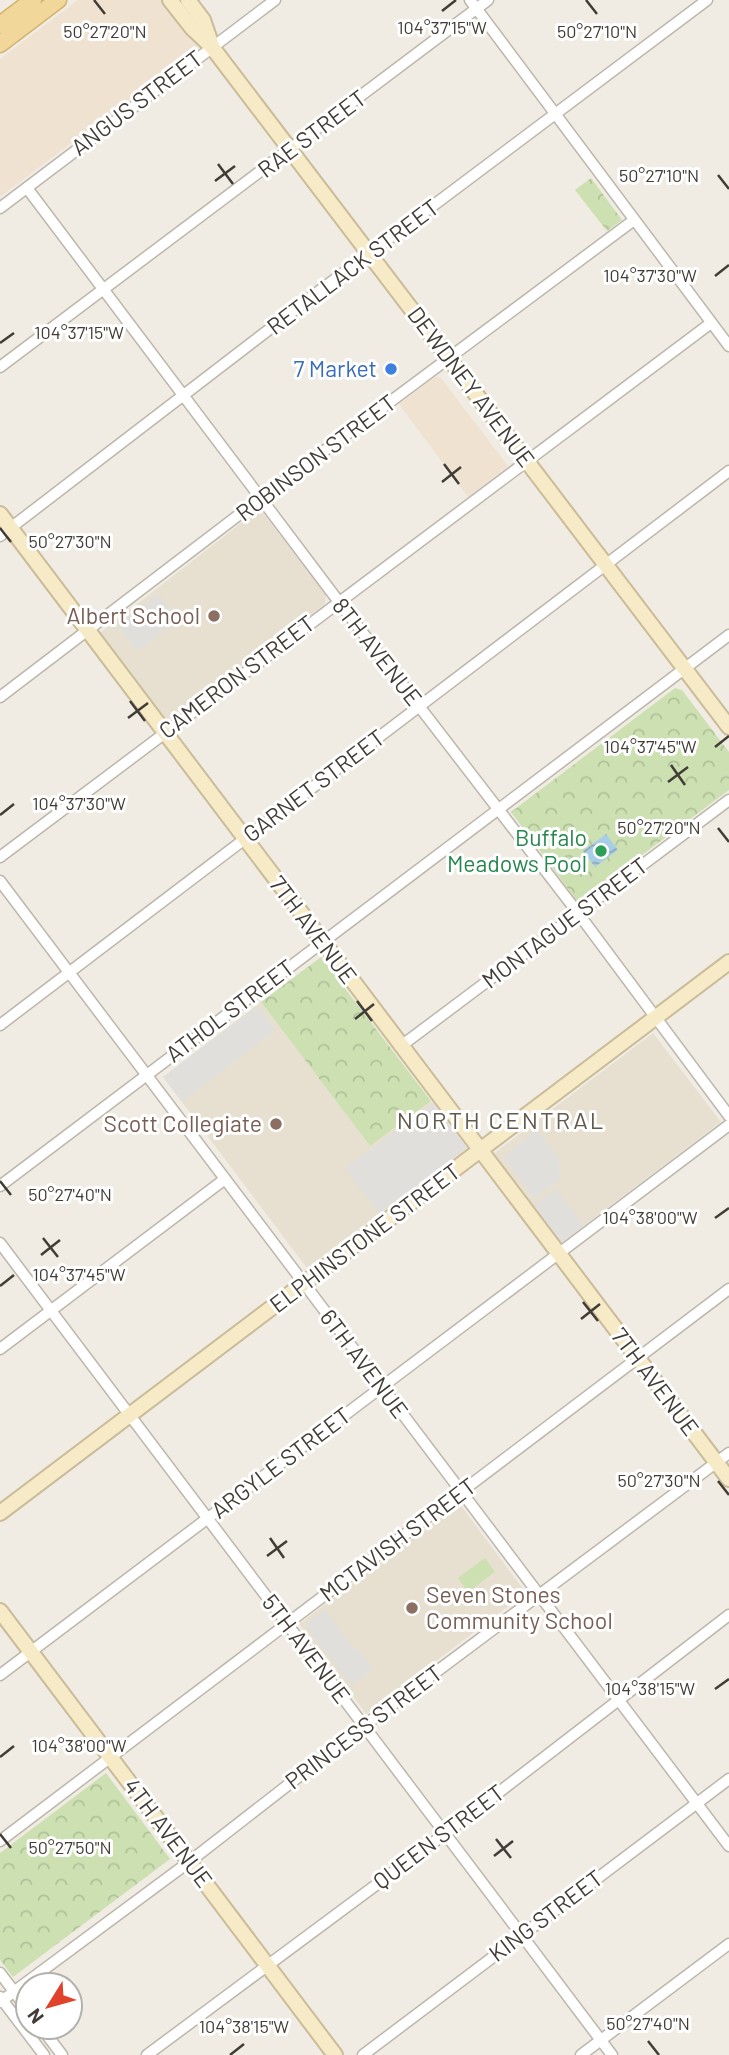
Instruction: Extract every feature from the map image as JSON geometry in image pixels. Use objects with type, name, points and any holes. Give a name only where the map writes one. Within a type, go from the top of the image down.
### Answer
[{"type":"main road","points":[[0,24],[33,0]]},
{"type":"main road","points":[[0,44],[58,0]]},
{"type":"street","name":"DEWDNEY AVENUE","points":[[170,0],[192,28],[212,47],[729,727]]},
{"type":"street","name":"DEWDNEY AVENUE","points":[[188,0],[203,20],[212,47]]},
{"type":"street","name":"ANGUS STREET","points":[[0,208],[275,0]]},
{"type":"street","name":"RAE STREET","points":[[0,367],[291,150],[474,4],[488,0]]},
{"type":"street","name":"RETALLACK STREET","points":[[5,532],[369,253],[707,0]]},
{"type":"street","points":[[474,4],[729,346]]},
{"type":"street","name":"8TH AVENUE","points":[[27,188],[729,1116]]},
{"type":"street","name":"ROBINSON STREET","points":[[0,697],[261,498],[634,220]]},
{"type":"street","name":"CAMERON STREET","points":[[0,857],[711,323]]},
{"type":"street","name":"GARNET STREET","points":[[0,1025],[729,471]]},
{"type":"street","name":"7TH AVENUE","points":[[0,514],[5,532],[89,631],[729,1479]]},
{"type":"street","name":"ATHOL STREET","points":[[0,1186],[729,635]]},
{"type":"street","name":"MONTAGUE STREET","points":[[401,1046],[729,800]]},
{"type":"street","name":"6TH AVENUE","points":[[0,881],[729,1846]]},
{"type":"street","name":"ELPHINSTONE STREET","points":[[0,1513],[729,962]]},
{"type":"street","name":"ARGYLE STREET","points":[[0,1675],[729,1125]]},
{"type":"street","points":[[0,1349],[225,1179]]},
{"type":"street","name":"5TH AVENUE","points":[[0,1243],[612,2055]]},
{"type":"street","name":"MCTAVISH STREET","points":[[0,1841],[729,1289]]},
{"type":"street","name":"PRINCESS STREET","points":[[42,1971],[729,1453]]},
{"type":"street","name":"4TH AVENUE","points":[[0,1611],[335,2055]]},
{"type":"street","name":"QUEEN STREET","points":[[147,2055],[446,1833],[729,1615]]},
{"type":"street","name":"KING STREET","points":[[363,2055],[729,1779]]},
{"type":"street","points":[[581,2055],[729,1944]]},
{"type":"street","points":[[0,1973],[14,1992]]},
{"type":"street","name":"PRINCESS STREET","points":[[1,2000],[14,1992]]},
{"type":"street","points":[[1,2000],[44,2055]]},
{"type":"street","points":[[51,2041],[62,2055]]},
{"type":"shaded area","points":[[78,0],[162,0],[198,47],[0,197],[0,59]]},
{"type":"shaded area","points":[[436,376],[441,378],[508,466],[468,497],[399,404]]},
{"type":"shaded area","name":"Albert School","points":[[254,513],[263,513],[326,595],[325,604],[167,720],[103,639],[101,632]]},
{"type":"shaded area","points":[[158,594],[178,619],[138,651],[118,626]]},
{"type":"shaded area","name":"Scott Collegiate","points":[[261,1002],[370,1146],[431,1101],[467,1148],[307,1268],[163,1077]]},
{"type":"shaded area","points":[[257,1006],[275,1030],[182,1102],[163,1077]]},
{"type":"shaded area","points":[[653,1033],[721,1122],[561,1243],[493,1154]]},
{"type":"shaded area","points":[[433,1103],[467,1148],[380,1214],[345,1168]]},
{"type":"shaded area","points":[[537,1130],[559,1159],[560,1179],[534,1198],[503,1157]]},
{"type":"shaded area","points":[[556,1189],[584,1226],[561,1243],[533,1206]]},
{"type":"shaded area","name":"Seven Stones Community School","points":[[459,1503],[526,1593],[366,1714],[299,1624]]},
{"type":"shaded area","points":[[325,1610],[373,1669],[351,1685],[305,1625]]},
{"type":"green space","points":[[591,178],[622,220],[607,231],[575,190]]},
{"type":"green space","points":[[675,688],[682,690],[729,752],[729,790],[582,900],[577,901],[511,812]]},
{"type":"green space","points":[[321,957],[431,1101],[370,1146],[261,1002]]},
{"type":"green space","points":[[485,1558],[495,1572],[468,1592],[458,1578]]},
{"type":"green space","points":[[106,1773],[170,1859],[21,1971],[14,1971],[13,1977],[0,1960],[0,1853]]},
{"type":"water","name":"Buffalo Meadows Pool","points":[[606,834],[618,850],[595,867],[583,851]]},
{"type":"place","name":"7 Market","points":[[391,369]]},
{"type":"place","name":"Albert School","points":[[214,616]]},
{"type":"place","name":"Buffalo Meadows Pool","points":[[601,851]]},
{"type":"place","name":"Scott Collegiate","points":[[276,1124]]},
{"type":"place","name":"Seven Stones Community School","points":[[412,1608]]},
{"type":"district","name":"NORTH CENTRAL","points":[[501,1121]]}]
